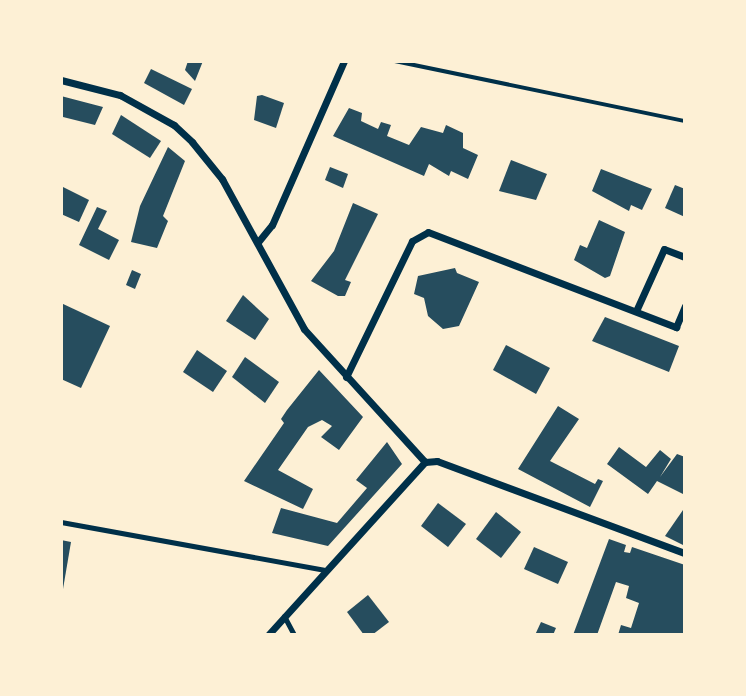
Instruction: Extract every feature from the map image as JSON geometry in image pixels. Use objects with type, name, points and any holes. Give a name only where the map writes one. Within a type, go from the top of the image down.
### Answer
[{"type":"street","points":[[258,242],[272,225],[344,61]]},
{"type":"street","points":[[61,80],[120,95],[174,125],[214,168],[258,242],[304,329],[425,461],[437,461],[685,553]]},
{"type":"street","points":[[346,377],[412,241],[428,232],[676,327],[685,306]]},
{"type":"street","points":[[636,311],[664,249],[685,257]]},
{"type":"street","points":[[268,635],[425,461]]},
{"type":"lane","points":[[61,522],[324,570]]},
{"type":"lane","points":[[284,616],[294,635]]},
{"type":"path","points":[[395,61],[685,121]]},
{"type":"building","points":[[188,61],[203,61],[195,81],[185,70]]},
{"type":"building","points":[[151,69],[192,89],[184,105],[144,83]]},
{"type":"building","points":[[262,95],[284,103],[276,128],[254,120],[257,96]]},
{"type":"building","points":[[61,96],[103,107],[95,125],[63,117],[61,121]]},
{"type":"building","points":[[349,108],[362,113],[361,121],[378,129],[381,122],[391,125],[387,136],[409,145],[421,127],[443,133],[446,125],[463,133],[463,148],[478,155],[468,179],[451,171],[449,176],[429,164],[424,176],[333,136]]},
{"type":"building","points":[[121,115],[161,141],[150,158],[112,134]]},
{"type":"building","points":[[168,147],[185,161],[163,216],[168,221],[157,248],[131,242],[140,206]]},
{"type":"building","points":[[511,160],[547,174],[536,200],[499,191]]},
{"type":"building","points":[[330,167],[348,174],[343,188],[325,180]]},
{"type":"building","points":[[601,169],[652,189],[642,210],[631,205],[629,211],[592,191]]},
{"type":"building","points":[[675,185],[685,189],[685,217],[665,208]]},
{"type":"building","points":[[61,186],[89,200],[79,222],[61,214]]},
{"type":"building","points":[[353,203],[378,214],[345,280],[351,282],[345,296],[338,296],[311,281],[334,251]]},
{"type":"building","points":[[97,207],[107,211],[98,229],[119,240],[109,260],[79,245]]},
{"type":"building","points":[[599,220],[625,232],[610,276],[605,278],[574,260],[580,245],[587,248]]},
{"type":"building","points":[[455,268],[457,273],[479,282],[459,326],[443,329],[428,316],[424,298],[414,294],[418,276]]},
{"type":"building","points":[[132,270],[141,274],[135,289],[126,285]]},
{"type":"building","points":[[243,295],[269,319],[255,340],[226,321]]},
{"type":"building","points":[[61,303],[110,326],[81,388],[61,379]]},
{"type":"building","points":[[605,317],[679,346],[669,372],[592,341]]},
{"type":"building","points":[[506,345],[550,368],[536,394],[493,370]]},
{"type":"building","points":[[197,350],[227,371],[213,392],[183,372]]},
{"type":"building","points":[[245,357],[279,382],[265,403],[232,377]]},
{"type":"building","points":[[319,370],[363,417],[339,450],[321,437],[332,426],[322,420],[308,427],[278,470],[313,489],[303,509],[244,481],[284,423],[281,419],[287,410]]},
{"type":"building","points":[[558,406],[579,419],[550,461],[595,484],[598,479],[603,481],[590,507],[518,469]]},
{"type":"building","points":[[387,442],[402,464],[328,546],[272,533],[281,508],[337,523],[367,488],[356,480]]},
{"type":"building","points":[[619,447],[646,467],[660,450],[671,459],[660,477],[677,454],[685,457],[685,495],[657,481],[648,494],[607,464]]},
{"type":"building","points":[[438,503],[466,524],[448,547],[421,526]]},
{"type":"building","points":[[683,510],[685,511],[685,546],[665,536]]},
{"type":"building","points":[[496,512],[521,532],[501,558],[476,539]]},
{"type":"building","points":[[609,539],[626,545],[624,552],[630,553],[632,547],[685,565],[685,635],[618,635],[621,625],[631,628],[639,603],[626,598],[629,586],[616,582],[597,635],[573,635]]},
{"type":"building","points":[[61,540],[71,542],[63,589],[61,589]]},
{"type":"building","points":[[534,547],[568,562],[558,584],[524,569]]},
{"type":"building","points":[[368,595],[389,622],[372,635],[364,635],[347,612]]},
{"type":"building","points":[[541,622],[556,628],[553,635],[535,635]]}]
